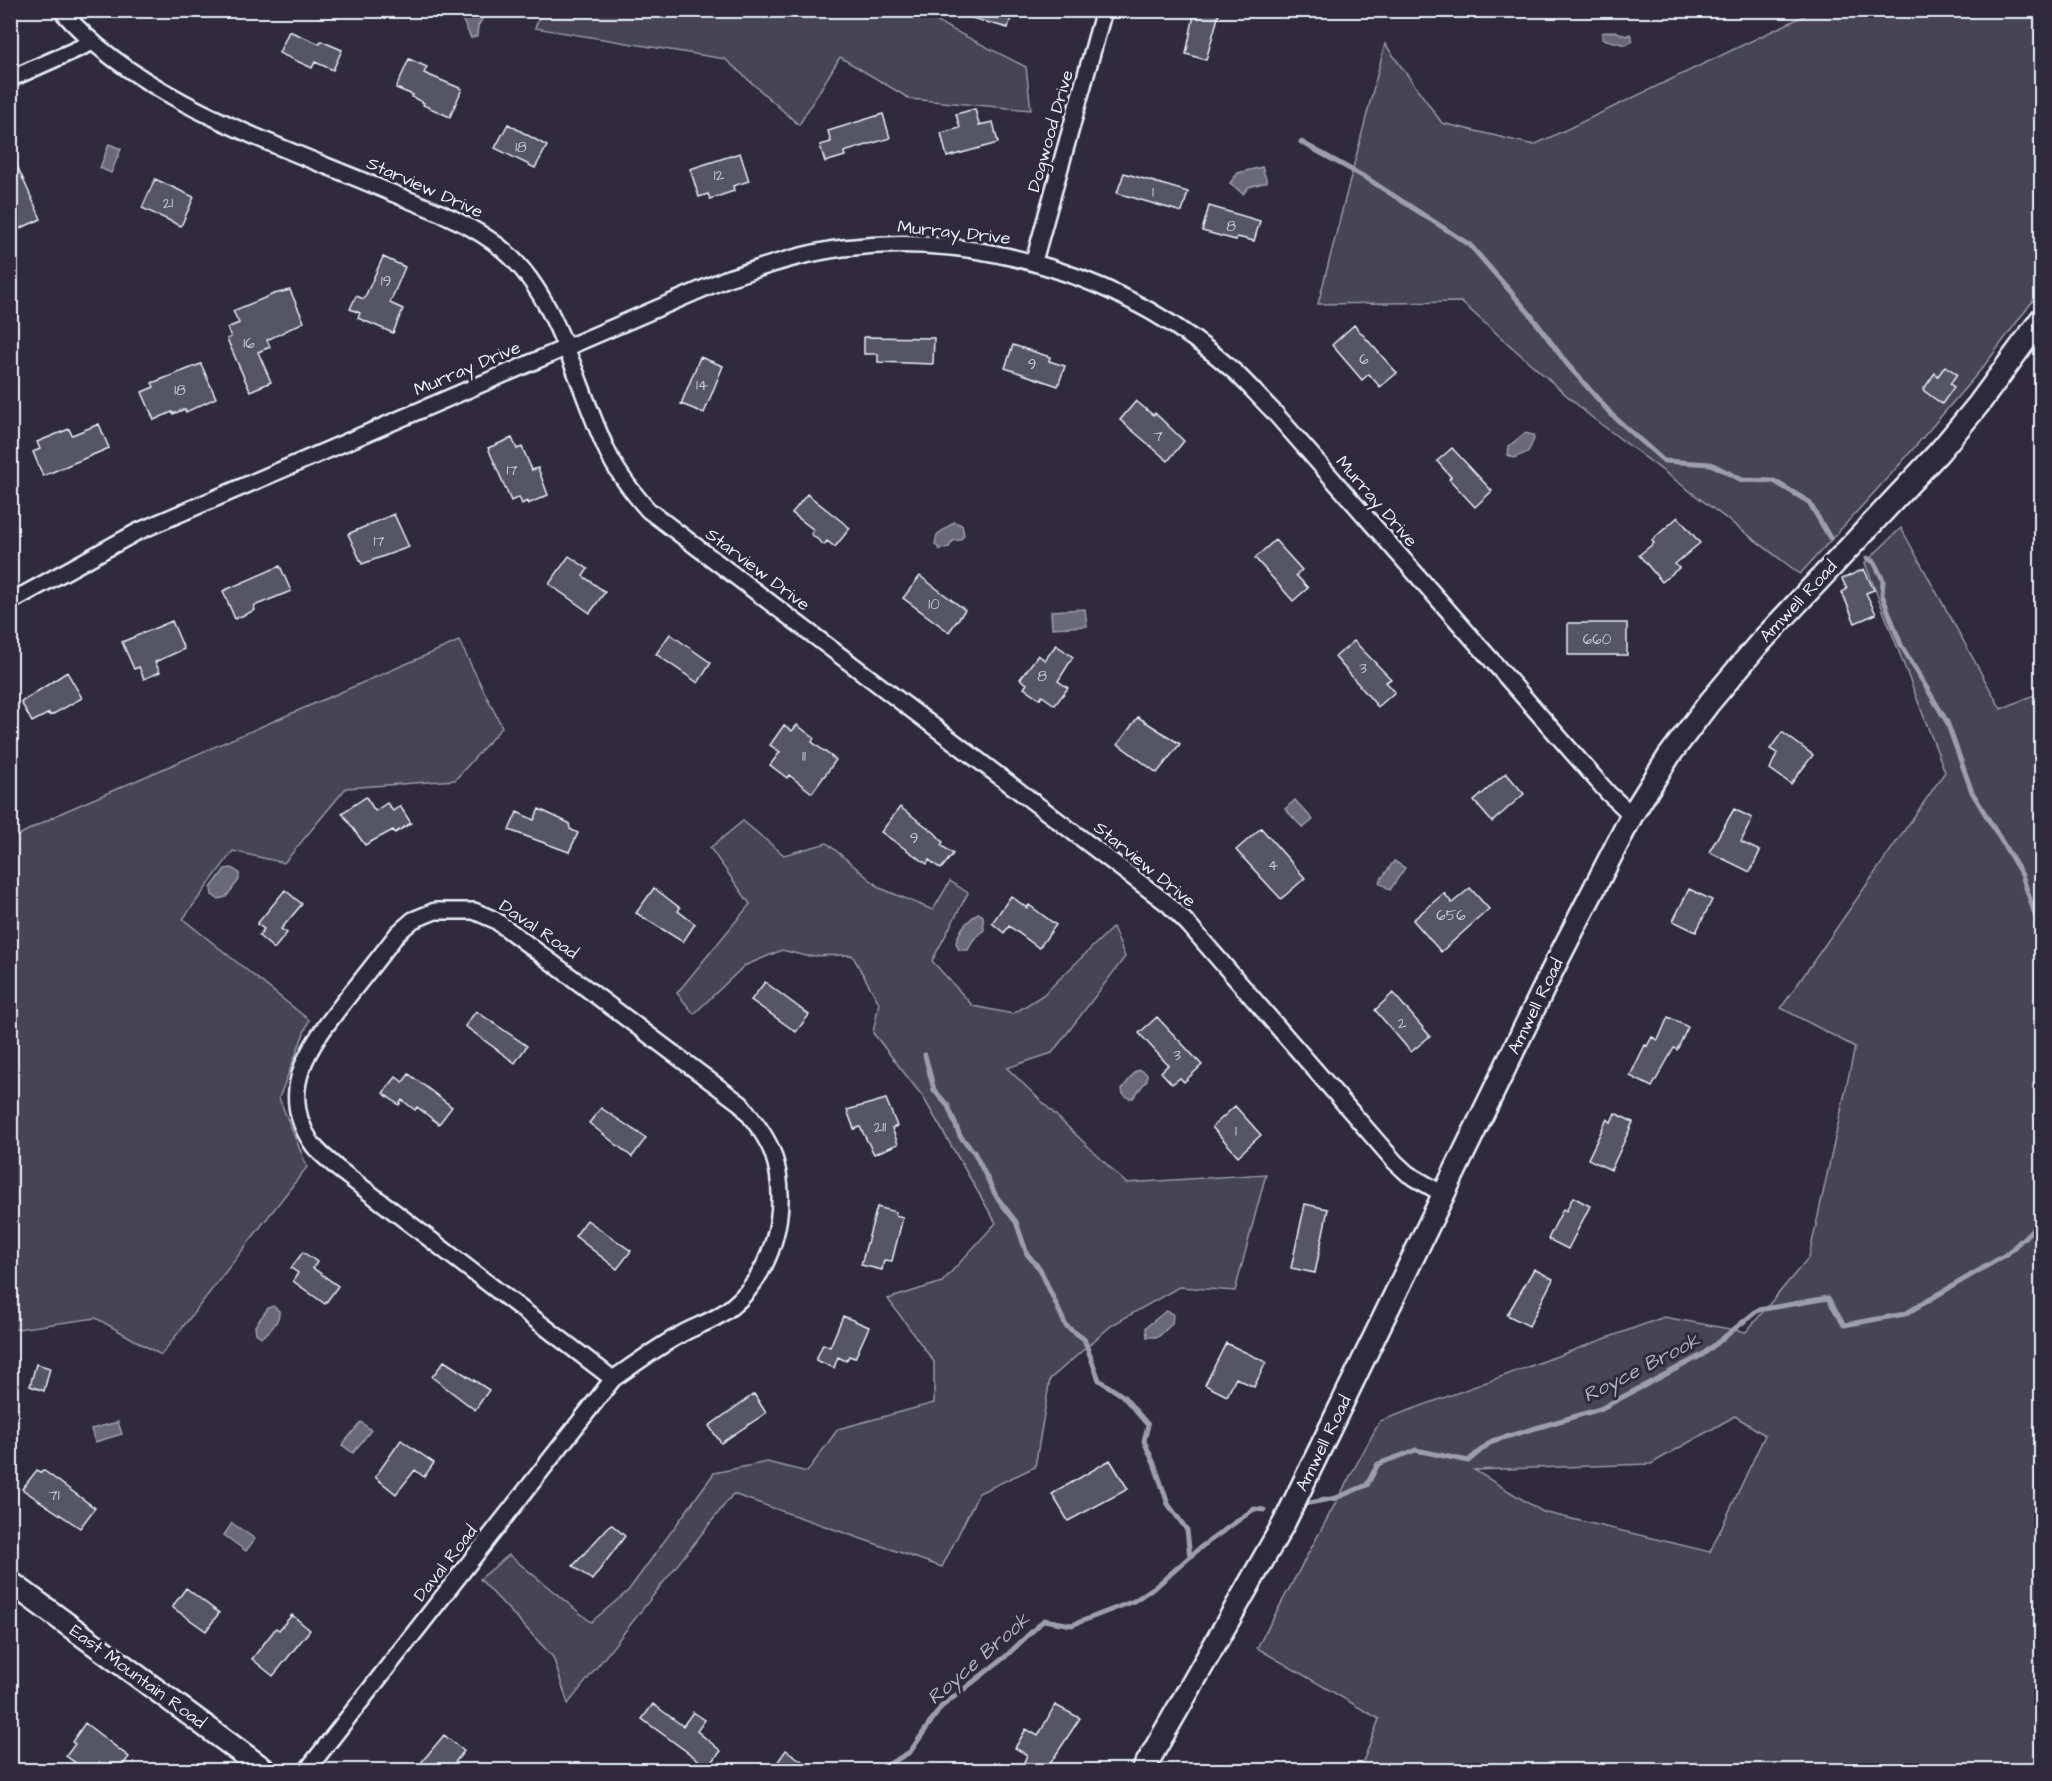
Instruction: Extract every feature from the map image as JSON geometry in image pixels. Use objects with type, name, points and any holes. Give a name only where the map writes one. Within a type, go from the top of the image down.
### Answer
[{"type":"main road","name":"Amwell Road","points":[[1143,1770],[1284,1523],[1559,957],[1632,815],[1669,756],[1708,704],[1765,637],[1939,452],[1978,405],[2042,318]]},
{"type":"main road","name":"East Mountain Road","points":[[10,1582],[265,1770]]},
{"type":"street","name":"Starview Drive","points":[[61,10],[93,42],[141,79],[240,128],[461,222],[484,235],[517,263],[536,286],[611,459],[628,487],[648,510],[1168,904],[1189,925],[1395,1162],[1408,1174],[1443,1194]]},
{"type":"street","name":"Dogwood Drive","points":[[1034,261],[1104,10]]},
{"type":"street","points":[[10,79],[93,42]]},
{"type":"street","name":"Murray Drive","points":[[10,602],[136,532],[728,278],[791,257],[871,246],[929,246],[1034,261],[1114,292],[1180,331],[1235,372],[1273,411],[1608,793],[1632,815]]},
{"type":"street","name":"Daval Road","points":[[307,1770],[614,1379],[678,1335],[724,1313],[742,1296],[761,1271],[775,1240],[779,1214],[779,1181],[773,1154],[758,1125],[741,1104],[517,934],[474,911],[435,911],[413,921],[398,933],[316,1037],[303,1062],[296,1091],[299,1116],[311,1143],[337,1168],[614,1379]]},
{"type":"shaded area","points":[[542,10],[916,11],[1026,67],[1031,110],[910,99],[840,57],[799,125],[725,59],[535,28]]},
{"type":"shaded area","points":[[1814,11],[2041,11],[2041,290],[1984,366],[1901,463],[1800,574],[1590,416],[1461,302],[1318,304],[1385,44],[1442,123],[1534,145]]},
{"type":"shaded area","points":[[1901,528],[2001,709],[2041,692],[2041,1758],[2021,1770],[1360,1770],[1379,1719],[1257,1648],[1380,1421],[1664,1317],[1746,1332],[1809,1257],[1855,1047],[1781,1008],[1945,772],[1865,563]],"holes":[[[1735,1416],[1765,1435],[1710,1552],[1543,1512],[1474,1470],[1651,1464]]]},
{"type":"shaded area","points":[[459,641],[502,727],[455,780],[346,788],[284,863],[233,851],[183,919],[309,1020],[279,1098],[307,1167],[161,1355],[96,1318],[11,1330],[11,839],[61,813]]},
{"type":"shaded area","points":[[743,821],[784,855],[827,843],[880,888],[933,910],[950,881],[968,893],[932,961],[973,1006],[1013,1014],[1043,995],[1113,927],[1125,957],[1052,1053],[1007,1068],[1126,1183],[1266,1174],[1235,1291],[1179,1287],[1112,1325],[1050,1379],[1035,1467],[979,1493],[942,1567],[733,1494],[568,1704],[553,1657],[480,1579],[509,1555],[591,1622],[628,1591],[714,1473],[767,1462],[807,1472],[838,1429],[934,1403],[934,1362],[888,1299],[942,1282],[996,1223],[923,1097],[873,1033],[879,1003],[852,955],[806,956],[782,950],[744,966],[694,1014],[677,993],[750,904],[710,848]]},
{"type":"water","points":[[470,11],[481,11],[484,16],[478,26],[477,36],[471,38],[463,21]]},
{"type":"water","points":[[1615,31],[1626,36],[1630,34],[1633,41],[1626,45],[1602,39],[1602,33]]},
{"type":"water","points":[[109,144],[121,149],[111,173],[100,168]]},
{"type":"water","points":[[1262,167],[1267,182],[1249,187],[1243,194],[1230,183],[1238,173]]},
{"type":"water","points":[[1525,433],[1533,435],[1534,439],[1528,452],[1514,458],[1508,455],[1509,446]]},
{"type":"water","points":[[954,522],[962,525],[964,535],[960,540],[953,541],[949,547],[940,550],[935,544],[937,535]]},
{"type":"water","points":[[1085,609],[1087,626],[1052,628],[1051,611]]},
{"type":"water","points":[[1295,800],[1313,820],[1303,828],[1285,809]]},
{"type":"water","points":[[1394,861],[1405,868],[1390,890],[1379,882]]},
{"type":"water","points":[[232,868],[239,873],[239,880],[226,897],[218,899],[212,895],[211,888],[225,869]]},
{"type":"water","points":[[978,913],[983,916],[984,930],[974,939],[968,950],[959,950],[956,943],[962,929]]},
{"type":"water","points":[[1141,1070],[1147,1074],[1147,1080],[1133,1098],[1129,1098],[1123,1094],[1122,1089],[1136,1071]]},
{"type":"water","points":[[273,1306],[279,1311],[278,1318],[271,1329],[261,1337],[256,1333],[255,1326],[268,1308]]},
{"type":"water","points":[[1166,1311],[1173,1314],[1172,1324],[1158,1337],[1147,1337],[1146,1327]]},
{"type":"water","points":[[118,1422],[122,1434],[95,1442],[91,1429]]},
{"type":"water","points":[[361,1422],[371,1430],[353,1453],[342,1445]]},
{"type":"water","points":[[232,1523],[255,1539],[246,1551],[224,1535]]},
{"type":"building","points":[[961,10],[1013,10],[1008,28],[961,15]]},
{"type":"building","points":[[1195,10],[1220,10],[1206,60],[1186,54]]},
{"type":"building","points":[[289,31],[342,50],[333,70],[315,62],[312,68],[279,53]]},
{"type":"building","points":[[409,59],[427,67],[424,73],[462,89],[450,117],[423,105],[424,103],[412,97],[413,95],[396,88]]},
{"type":"building","points":[[975,109],[979,125],[993,122],[998,143],[947,157],[941,133],[960,128],[956,114]]},
{"type":"building","points":[[883,114],[890,138],[844,152],[845,156],[825,162],[820,145],[831,142],[828,131]]},
{"type":"building","points":[[508,124],[547,146],[535,168],[495,148]]},
{"type":"building","points":[[10,150],[41,219],[10,233]]},
{"type":"building","points":[[740,153],[749,181],[733,186],[734,191],[710,199],[708,194],[699,197],[690,169]]},
{"type":"building","points":[[1124,173],[1188,192],[1182,212],[1117,193]]},
{"type":"building","points":[[155,179],[194,197],[181,226],[142,208]]},
{"type":"building","points":[[1209,206],[1260,221],[1254,241],[1237,237],[1236,240],[1202,231]]},
{"type":"building","points":[[383,257],[405,267],[390,303],[403,309],[393,333],[358,318],[360,313],[350,309],[356,296],[364,299]]},
{"type":"building","points":[[290,290],[304,322],[267,340],[270,347],[258,352],[271,382],[250,391],[227,339],[231,337],[227,328],[239,323],[233,311]]},
{"type":"building","points":[[1354,325],[1397,373],[1380,387],[1369,374],[1362,380],[1332,345]]},
{"type":"building","points":[[864,337],[934,338],[933,364],[878,362],[878,354],[864,354]]},
{"type":"building","points":[[1013,345],[1050,357],[1049,361],[1065,366],[1058,386],[1005,368]]},
{"type":"building","points":[[700,357],[723,366],[704,413],[681,404]]},
{"type":"building","points":[[201,364],[216,398],[186,412],[185,409],[173,414],[172,412],[154,420],[142,392],[154,387],[152,383]]},
{"type":"building","points":[[1945,366],[1957,374],[1950,384],[1954,387],[1942,404],[1923,390],[1935,373],[1938,376]]},
{"type":"building","points":[[1136,401],[1153,415],[1155,413],[1184,441],[1168,461],[1120,420]]},
{"type":"building","points":[[99,424],[109,448],[43,476],[33,452],[40,449],[37,442],[69,429],[72,435]]},
{"type":"building","points":[[512,438],[517,449],[522,447],[532,470],[538,468],[548,495],[528,504],[527,501],[522,504],[519,497],[511,501],[488,448]]},
{"type":"building","points":[[1452,448],[1492,491],[1475,507],[1449,479],[1451,477],[1437,461]]},
{"type":"building","points":[[807,494],[850,528],[835,547],[827,541],[824,545],[811,534],[814,530],[792,513]]},
{"type":"building","points":[[394,514],[409,547],[362,564],[348,534]]},
{"type":"building","points":[[1678,517],[1700,543],[1675,564],[1679,568],[1662,582],[1639,555],[1654,543],[1652,540]]},
{"type":"building","points":[[1275,540],[1302,570],[1296,575],[1308,588],[1293,601],[1255,558]]},
{"type":"building","points":[[569,556],[588,569],[583,576],[605,592],[590,613],[549,584]]},
{"type":"building","points":[[280,566],[291,591],[254,606],[255,610],[235,619],[223,591]]},
{"type":"building","points":[[1864,569],[1874,590],[1866,593],[1876,614],[1855,623],[1842,592],[1847,589],[1842,579]]},
{"type":"building","points":[[920,576],[965,610],[949,632],[903,598]]},
{"type":"building","points":[[172,621],[184,649],[155,662],[160,672],[144,679],[139,667],[134,669],[122,642]]},
{"type":"building","points":[[1568,623],[1627,623],[1627,655],[1568,655]]},
{"type":"building","points":[[670,634],[711,663],[698,683],[656,654]]},
{"type":"building","points":[[1354,641],[1391,679],[1386,682],[1395,692],[1378,707],[1335,657]]},
{"type":"building","points":[[1056,645],[1073,657],[1058,681],[1068,688],[1055,705],[1042,696],[1040,699],[1024,688],[1027,684],[1020,679],[1038,655],[1045,660]]},
{"type":"building","points":[[67,672],[82,698],[50,716],[49,713],[32,722],[21,702]]},
{"type":"building","points":[[1138,717],[1180,744],[1157,773],[1118,744]]},
{"type":"building","points":[[784,725],[792,731],[797,725],[814,738],[812,742],[836,760],[812,793],[789,775],[787,778],[770,765],[780,752],[770,745]]},
{"type":"building","points":[[1782,732],[1813,755],[1791,784],[1770,769],[1777,753],[1770,749]]},
{"type":"building","points":[[1506,773],[1524,794],[1492,822],[1474,801]]},
{"type":"building","points":[[366,797],[375,811],[387,803],[393,811],[400,806],[411,823],[395,833],[393,830],[365,845],[342,813]]},
{"type":"building","points":[[900,807],[935,833],[943,842],[941,845],[953,854],[941,869],[929,860],[927,864],[881,832]]},
{"type":"building","points":[[539,809],[569,823],[570,829],[578,833],[569,852],[509,830],[517,812],[534,820]]},
{"type":"building","points":[[1734,809],[1752,818],[1741,842],[1760,851],[1750,872],[1709,852]]},
{"type":"building","points":[[1261,828],[1305,878],[1281,899],[1236,850]]},
{"type":"building","points":[[654,888],[680,908],[678,911],[695,924],[683,942],[636,913]]},
{"type":"building","points":[[1470,888],[1489,909],[1441,952],[1413,920],[1444,893],[1452,903]]},
{"type":"building","points":[[1689,889],[1712,900],[1696,932],[1673,921]]},
{"type":"building","points":[[285,890],[302,904],[281,929],[287,933],[274,949],[259,936],[264,929],[257,924]]},
{"type":"building","points":[[1011,896],[1027,908],[1029,905],[1056,925],[1039,948],[1009,926],[1004,933],[992,923]]},
{"type":"building","points":[[765,982],[809,1015],[796,1032],[751,1000]]},
{"type":"building","points":[[1393,993],[1430,1036],[1411,1052],[1375,1010]]},
{"type":"building","points":[[476,1011],[527,1046],[515,1063],[465,1026]]},
{"type":"building","points":[[1157,1017],[1202,1065],[1184,1082],[1180,1078],[1172,1084],[1161,1072],[1168,1065],[1139,1033]]},
{"type":"building","points":[[1668,1017],[1688,1027],[1677,1050],[1674,1048],[1652,1087],[1630,1076],[1645,1045],[1647,1046],[1652,1037],[1658,1040]]},
{"type":"building","points":[[409,1074],[452,1107],[439,1124],[417,1107],[415,1110],[402,1100],[399,1105],[383,1093],[396,1077],[403,1082]]},
{"type":"building","points":[[886,1099],[897,1126],[892,1128],[898,1144],[874,1154],[860,1127],[854,1129],[847,1110]]},
{"type":"building","points":[[1235,1106],[1261,1135],[1238,1156],[1212,1127]]},
{"type":"building","points":[[601,1108],[646,1138],[632,1157],[589,1123]]},
{"type":"building","points":[[1615,1113],[1633,1122],[1611,1170],[1588,1159],[1607,1119],[1611,1122]]},
{"type":"building","points":[[1573,1197],[1590,1206],[1568,1249],[1548,1239],[1563,1209],[1566,1211]]},
{"type":"building","points":[[1305,1204],[1328,1209],[1315,1273],[1291,1268]]},
{"type":"building","points":[[877,1207],[896,1212],[895,1215],[903,1217],[892,1261],[884,1260],[882,1270],[861,1265]]},
{"type":"building","points":[[587,1220],[631,1251],[617,1269],[575,1236]]},
{"type":"building","points":[[303,1252],[317,1262],[313,1268],[338,1286],[325,1304],[293,1281],[298,1273],[291,1268]]},
{"type":"building","points":[[1534,1269],[1553,1279],[1529,1326],[1507,1315]]},
{"type":"building","points":[[843,1316],[869,1327],[855,1358],[849,1356],[846,1361],[838,1357],[834,1368],[816,1360],[823,1344],[830,1347]]},
{"type":"building","points":[[1226,1343],[1266,1362],[1254,1387],[1236,1378],[1227,1396],[1205,1385]]},
{"type":"building","points":[[444,1361],[489,1390],[475,1410],[432,1377]]},
{"type":"building","points":[[36,1364],[50,1368],[44,1391],[30,1386]]},
{"type":"building","points":[[754,1394],[766,1413],[721,1443],[709,1426]]},
{"type":"building","points":[[401,1440],[434,1463],[424,1477],[415,1470],[396,1494],[375,1477]]},
{"type":"building","points":[[1110,1460],[1128,1489],[1068,1521],[1052,1494]]},
{"type":"building","points":[[37,1470],[41,1473],[43,1470],[95,1508],[80,1528],[22,1489]]},
{"type":"building","points":[[611,1524],[625,1536],[592,1580],[573,1566]]},
{"type":"building","points":[[186,1588],[219,1613],[206,1631],[172,1607]]},
{"type":"building","points":[[292,1615],[310,1630],[273,1676],[252,1659],[276,1628],[279,1630]]},
{"type":"building","points":[[653,1704],[683,1726],[693,1712],[705,1720],[697,1731],[721,1751],[708,1767],[642,1719]]},
{"type":"building","points":[[1055,1705],[1080,1718],[1046,1770],[1040,1770],[1024,1762],[1027,1755],[1015,1748],[1026,1729],[1038,1736]]},
{"type":"building","points":[[85,1723],[129,1757],[119,1770],[86,1770],[66,1756],[75,1744],[72,1742]]},
{"type":"building","points":[[444,1735],[464,1751],[449,1770],[415,1770]]},
{"type":"building","points":[[786,1750],[815,1770],[772,1770]]},
{"type":"waterway","points":[[1301,142],[1368,179],[1470,245],[1530,314],[1567,364],[1612,415],[1664,461],[1711,464],[1742,480],[1774,481],[1809,502],[1830,538]]},
{"type":"waterway","points":[[1867,558],[1874,562],[1883,580],[1882,595],[1901,645],[1947,722],[1972,792],[2022,875],[2042,936]]},
{"type":"waterway","points":[[925,1055],[934,1090],[948,1106],[960,1136],[974,1152],[996,1196],[1016,1222],[1027,1254],[1040,1269],[1066,1326],[1084,1339],[1099,1380],[1123,1396],[1148,1425],[1144,1441],[1168,1504],[1187,1530],[1190,1557]]},
{"type":"waterway","name":"Royce Brook","points":[[1309,1503],[1336,1498],[1367,1485],[1378,1464],[1416,1450],[1468,1461],[1492,1441],[1600,1409],[1702,1355],[1758,1310],[1828,1298],[1844,1325],[1905,1314],[2007,1254],[2042,1220]]},
{"type":"waterway","name":"Royce Brook","points":[[879,1770],[910,1752],[941,1707],[1005,1657],[1044,1620],[1072,1625],[1134,1601],[1159,1584],[1201,1547],[1254,1509],[1264,1510]]}]
